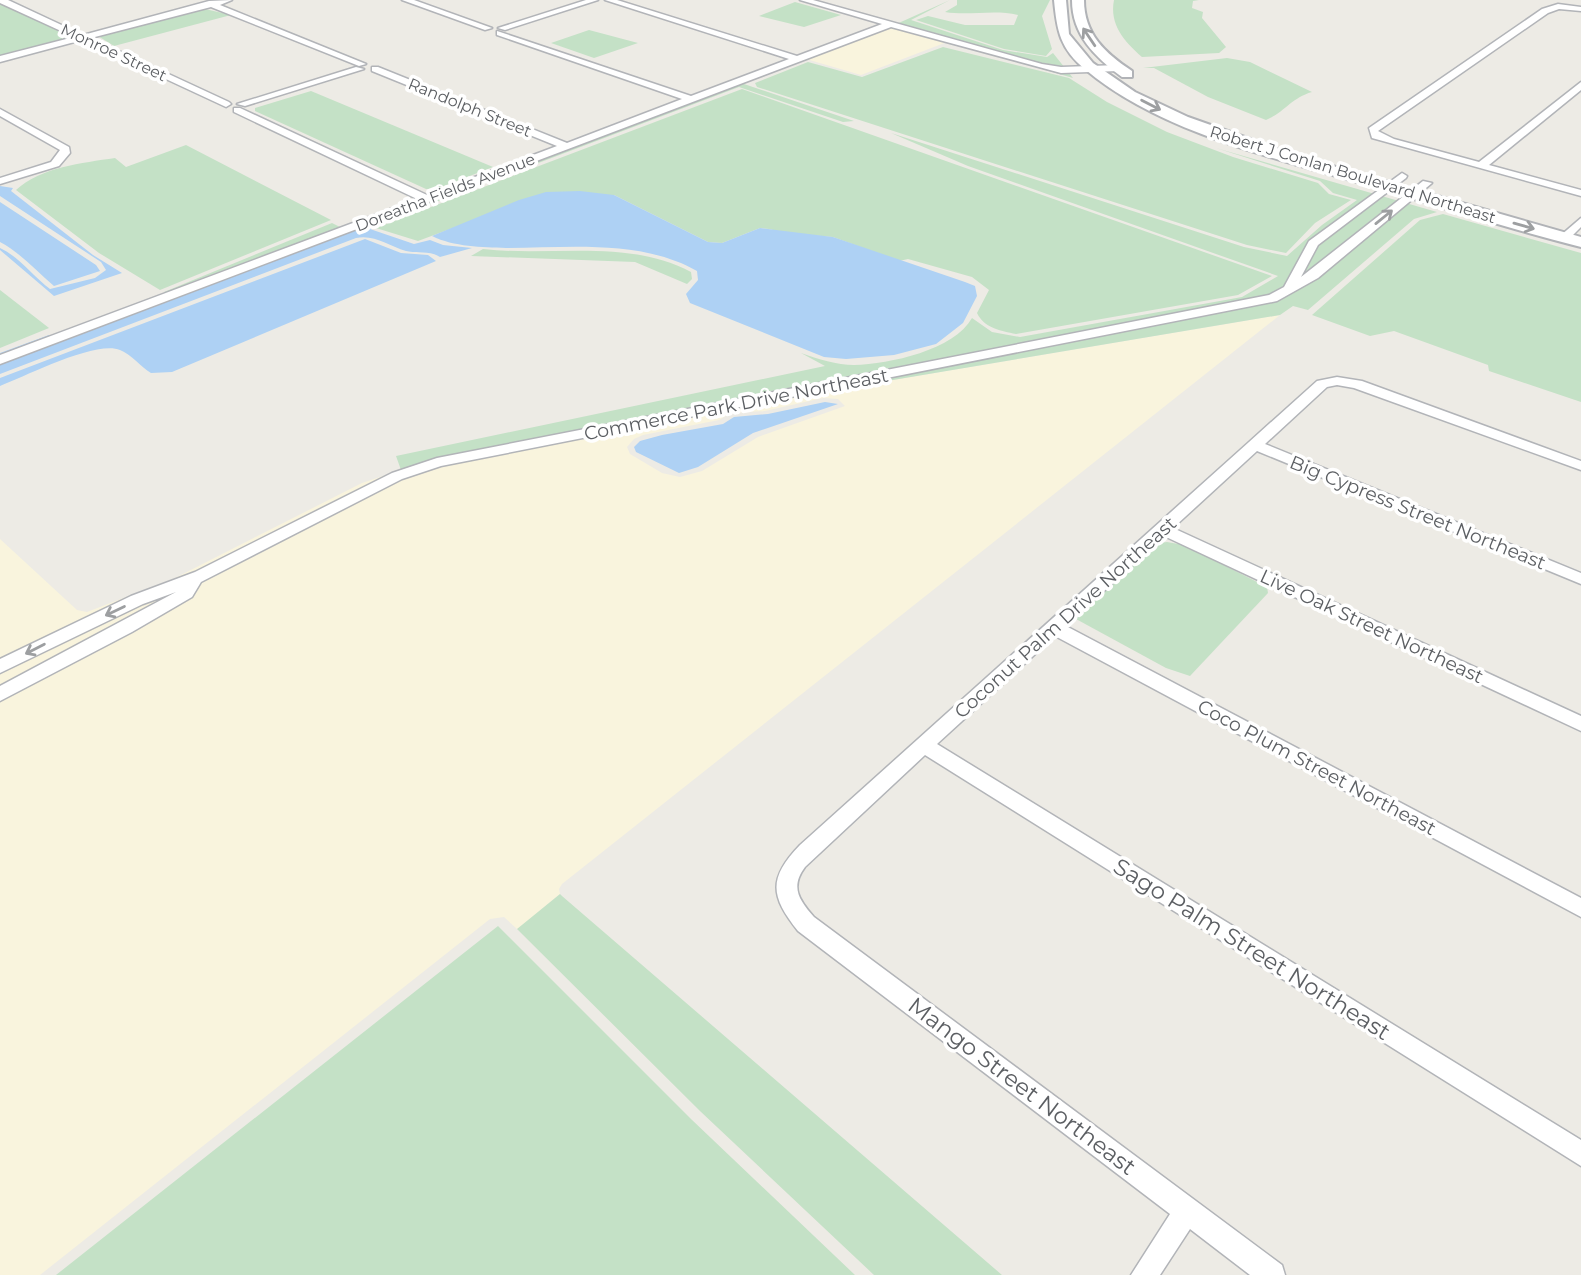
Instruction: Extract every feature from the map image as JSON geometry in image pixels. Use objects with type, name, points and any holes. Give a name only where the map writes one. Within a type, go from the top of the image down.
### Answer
[{"type":"main road","name":"Robert J Conlan Boulevard Northeast","points":[[1060,0],[1057,14],[1060,29],[1078,56],[1137,98],[1203,129],[1387,187],[1581,242]]},
{"type":"main road","name":"Robert J Conlan Boulevard Northeast","points":[[1078,0],[1078,15],[1083,30],[1097,49],[1119,68],[1156,91],[1222,121],[1490,200]]},
{"type":"main road","points":[[1066,69],[1077,63],[1078,56]]},
{"type":"main road","points":[[1540,215],[1580,224]]},
{"type":"street","name":"Monroe Street","points":[[1,0],[226,104],[220,110],[240,107]]},
{"type":"street","points":[[202,0],[360,66]]},
{"type":"street","points":[[0,60],[228,0]]},
{"type":"street","points":[[406,0],[488,28],[484,32],[501,30],[594,0],[609,0],[798,59]]},
{"type":"street","points":[[804,0],[1041,66],[1066,69],[1119,68]]},
{"type":"street","points":[[1581,9],[1551,8],[1374,128],[1374,133],[1381,138],[1581,193]]},
{"type":"street","name":"Doreatha Fields Avenue","points":[[0,359],[890,24]]},
{"type":"street","points":[[501,30],[691,99]]},
{"type":"street","name":"Randolph Street","points":[[360,66],[379,64],[375,69],[566,146]]},
{"type":"street","points":[[240,107],[360,66]]},
{"type":"street","points":[[1481,166],[1581,85]]},
{"type":"street","points":[[240,107],[426,198]]},
{"type":"street","points":[[0,112],[65,149],[65,153],[55,164],[0,181]]},
{"type":"street","points":[[1290,287],[1305,253],[1328,231],[1402,176]]},
{"type":"street","name":"Commerce Park Drive Northeast","points":[[0,694],[137,600],[201,576],[397,476],[460,455],[1223,310],[1273,298],[1314,275],[1427,183]]},
{"type":"street","points":[[1564,237],[1580,224]]},
{"type":"street","points":[[1328,231],[1357,239]]},
{"type":"street","name":"Coconut Palm Drive Northeast","points":[[784,888],[794,863],[1322,384],[1345,382],[1367,387],[1581,466]]},
{"type":"street","name":"Big Cypress Street Northeast","points":[[1254,445],[1581,579]]},
{"type":"street","name":"Live Oak Street Northeast","points":[[1163,529],[1581,724]]},
{"type":"street","name":"Commerce Park Drive Northeast","points":[[0,667],[140,620],[186,593],[201,576]]},
{"type":"street","name":"Coco Plum Street Northeast","points":[[1053,627],[1581,908]]},
{"type":"street","points":[[0,688],[63,654],[79,640]]},
{"type":"street","name":"Sago Palm Street Northeast","points":[[923,745],[1581,1154]]},
{"type":"street","name":"Mango Street Northeast","points":[[784,888],[788,902],[807,924],[1272,1275]]},
{"type":"street","points":[[1144,1275],[1187,1211]]},
{"type":"shaded area","points":[[892,26],[947,42],[861,75],[806,59]]},
{"type":"shaded area","points":[[1280,315],[562,884],[560,894],[521,927],[517,929],[504,917],[490,919],[40,1275],[0,1275],[0,539],[77,610],[87,612],[173,579],[362,483],[401,470],[512,444]],"holes":[[[823,398],[838,399],[845,406],[758,437],[702,471],[680,477],[662,473],[630,454],[627,447],[634,439],[643,435],[719,420],[731,413],[765,411]]]},
{"type":"green space","points":[[0,0],[83,38],[0,59]]},
{"type":"green space","points":[[950,0],[911,20],[1003,50],[1047,57],[1053,53],[1073,78],[892,26]]},
{"type":"green space","points":[[957,0],[1050,0],[1042,16],[1052,49],[1046,56],[1004,49],[916,20],[928,16],[965,25],[1014,25],[1018,15],[945,12],[957,5]]},
{"type":"green space","points":[[1114,0],[1199,0],[1193,1],[1192,8],[1203,12],[1202,18],[1226,47],[1219,53],[1142,57],[1124,39],[1116,25]]},
{"type":"green space","points":[[795,2],[841,15],[804,27],[759,16]]},
{"type":"green space","points":[[205,9],[231,15],[114,46],[98,36]]},
{"type":"green space","points":[[589,30],[638,43],[594,58],[551,43]]},
{"type":"green space","points":[[943,47],[1069,78],[1107,102],[1167,132],[1233,157],[1318,183],[1329,194],[1351,200],[1315,223],[1286,253],[1247,245],[757,87],[755,83],[808,62],[862,77]]},
{"type":"green space","points":[[1227,58],[1250,62],[1312,92],[1266,120],[1208,97],[1154,68],[1143,68]]},
{"type":"green space","points":[[741,83],[854,121],[843,122],[739,87],[391,219],[390,217]]},
{"type":"green space","points":[[742,89],[1272,276],[1238,295],[1016,334],[994,328],[980,318],[977,313],[989,290],[972,277],[908,259],[899,261],[833,237],[760,228],[722,243],[708,242],[614,195],[485,216],[418,241],[376,228]]},
{"type":"green space","points":[[311,91],[493,167],[436,189],[426,189],[255,111],[255,108]]},
{"type":"green space","points":[[891,133],[1244,247],[1287,256],[1322,225],[1357,200],[1333,193],[1320,181],[1216,148],[1437,212],[1414,219],[1308,310],[1293,306],[1280,315],[512,444],[401,470],[396,456],[825,366],[801,353],[848,365],[885,362],[936,347],[951,339],[972,318],[992,332],[1020,337],[1242,297],[1278,276],[968,166]]},
{"type":"green space","points":[[186,145],[331,220],[160,290],[99,253],[16,190],[37,176],[62,167],[115,158],[126,167]]},
{"type":"green space","points":[[1443,214],[1581,253],[1581,402],[1489,371],[1488,365],[1394,331],[1370,336],[1312,315],[1420,220]]},
{"type":"green space","points":[[332,223],[350,232],[173,297],[164,292]]},
{"type":"green space","points":[[483,249],[641,255],[691,272],[692,279],[687,284],[635,262],[471,256]]},
{"type":"green space","points":[[0,290],[49,328],[0,348]]},
{"type":"green space","points":[[1167,542],[1184,545],[1267,587],[1268,593],[1190,676],[1166,668],[1076,619],[1079,612],[1154,544]]},
{"type":"green space","points":[[560,894],[1002,1275],[874,1275],[700,1111],[517,929]]},
{"type":"green space","points":[[498,926],[691,1119],[855,1275],[56,1275]]},
{"type":"water","points":[[0,186],[13,188],[11,191],[93,255],[122,273],[54,296],[0,248],[50,289],[95,278],[106,270],[101,262],[0,196]]},
{"type":"water","points":[[580,191],[614,195],[708,242],[722,243],[760,228],[833,237],[975,286],[977,296],[963,323],[936,344],[894,355],[846,359],[824,357],[690,303],[686,294],[698,280],[697,271],[675,261],[652,254],[604,248],[478,247],[432,236],[519,200],[546,192]]},
{"type":"water","points":[[0,202],[96,265],[100,271],[54,286],[22,257],[0,242]]},
{"type":"water","points":[[390,217],[391,219],[370,229],[414,244],[430,240],[443,245],[472,248],[440,257],[406,251],[375,239],[356,238],[0,374],[0,353],[49,335],[60,339]]},
{"type":"water","points":[[365,239],[401,253],[428,255],[436,261],[172,372],[151,373],[124,352],[109,348],[78,354],[0,386],[0,378]]},
{"type":"water","points":[[825,402],[838,404],[753,433],[698,467],[679,473],[636,452],[634,447],[640,441],[723,424],[734,417],[768,414]]}]
